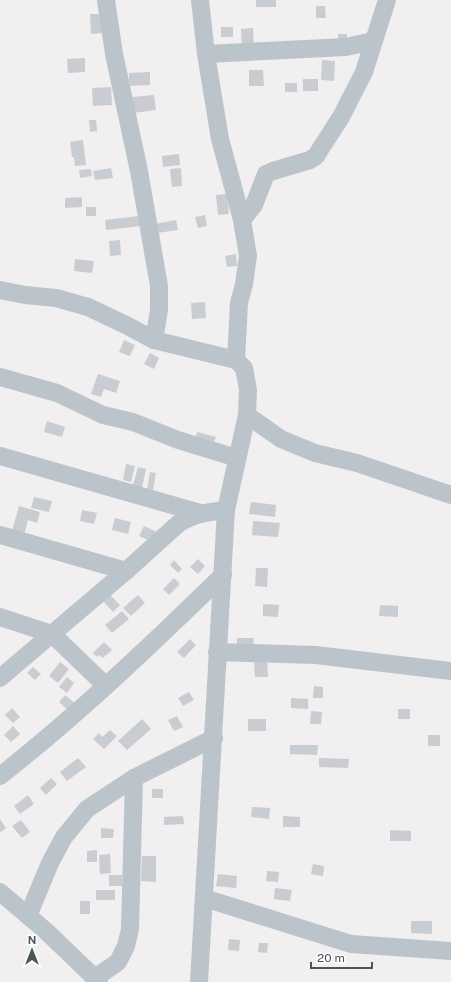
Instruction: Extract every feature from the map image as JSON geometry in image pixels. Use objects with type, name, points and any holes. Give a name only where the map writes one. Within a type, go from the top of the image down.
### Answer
[{"type":"street","points":[[106,0],[114,54],[139,171],[159,286],[159,310],[154,340]]},
{"type":"street","points":[[200,0],[206,54],[220,139],[242,220],[248,256],[244,284],[239,303],[236,360]]},
{"type":"street","points":[[242,220],[254,205],[266,174],[310,160],[316,156],[341,117],[364,72],[387,0]]},
{"type":"street","points":[[206,54],[338,48],[373,42]]},
{"type":"street","points":[[0,290],[25,295],[56,298],[88,307],[126,324],[154,340],[236,360],[244,368],[247,377],[247,415],[226,510],[199,982]]},
{"type":"street","points":[[0,377],[57,393],[103,415],[133,422],[178,440],[237,458]]},
{"type":"street","points":[[247,415],[281,439],[315,453],[357,463],[451,495]]},
{"type":"street","points":[[0,456],[200,513]]},
{"type":"street","points":[[0,678],[186,518],[200,513],[226,510]]},
{"type":"street","points":[[0,535],[126,571]]},
{"type":"street","points":[[0,776],[42,743],[106,686],[149,647],[223,575]]},
{"type":"street","points":[[0,617],[52,634],[106,686]]},
{"type":"street","points":[[217,652],[316,655],[451,671]]},
{"type":"street","points":[[28,916],[50,863],[64,837],[87,809],[134,778],[214,738]]},
{"type":"street","points":[[0,892],[46,931],[97,980],[118,962],[126,946],[130,929],[134,778]]},
{"type":"street","points":[[204,898],[351,944],[451,951]]},
{"type":"building","points":[[256,0],[276,0],[276,7],[256,7]]},
{"type":"building","points":[[316,6],[325,6],[326,18],[316,18]]},
{"type":"building","points":[[90,14],[103,14],[104,33],[91,34]]},
{"type":"building","points":[[221,27],[233,27],[233,37],[221,37]]},
{"type":"building","points":[[253,28],[254,48],[242,48],[241,29]]},
{"type":"building","points":[[338,34],[347,34],[347,44],[338,44]]},
{"type":"building","points":[[85,58],[85,72],[68,73],[67,59]]},
{"type":"building","points":[[322,60],[335,61],[334,81],[321,80]]},
{"type":"building","points":[[249,70],[263,70],[264,86],[249,86]]},
{"type":"building","points":[[150,72],[150,85],[129,86],[129,73]]},
{"type":"building","points":[[303,79],[318,79],[318,91],[303,91]]},
{"type":"building","points":[[285,83],[297,83],[297,92],[285,92]]},
{"type":"building","points":[[111,87],[112,105],[93,106],[92,88]]},
{"type":"building","points":[[154,95],[156,110],[133,113],[132,97]]},
{"type":"building","points":[[89,120],[96,120],[97,131],[90,132]]},
{"type":"building","points":[[83,140],[86,165],[75,166],[70,142]]},
{"type":"building","points":[[179,154],[180,165],[163,167],[162,156]]},
{"type":"building","points":[[111,168],[113,178],[95,180],[93,171]]},
{"type":"building","points":[[181,168],[182,186],[172,187],[170,169]]},
{"type":"building","points":[[91,169],[92,176],[80,178],[79,170]]},
{"type":"building","points":[[227,194],[229,214],[218,215],[216,195]]},
{"type":"building","points":[[82,197],[82,207],[65,208],[65,198]]},
{"type":"building","points":[[86,207],[96,207],[96,216],[86,216]]},
{"type":"building","points":[[205,215],[207,226],[198,228],[195,217]]},
{"type":"building","points":[[139,216],[140,226],[106,230],[105,220]]},
{"type":"building","points":[[176,220],[178,230],[157,233],[155,224]]},
{"type":"building","points":[[120,240],[121,255],[110,256],[109,241]]},
{"type":"building","points":[[236,254],[237,266],[227,267],[225,256]]},
{"type":"building","points":[[75,259],[94,261],[92,273],[74,271]]},
{"type":"building","points":[[205,302],[206,318],[192,319],[191,303]]},
{"type":"building","points":[[124,340],[135,345],[130,356],[119,352]]},
{"type":"building","points":[[150,353],[159,358],[154,369],[144,364]]},
{"type":"building","points":[[98,374],[120,381],[116,393],[104,389],[101,397],[91,394]]},
{"type":"building","points":[[47,421],[65,427],[62,437],[44,432]]},
{"type":"building","points":[[197,432],[216,437],[213,445],[195,440]]},
{"type":"building","points":[[126,464],[135,466],[131,482],[123,480]]},
{"type":"building","points":[[138,467],[146,469],[142,488],[133,485]]},
{"type":"building","points":[[150,472],[156,473],[153,490],[147,489]]},
{"type":"building","points":[[34,497],[52,501],[49,512],[31,508]]},
{"type":"building","points":[[251,502],[276,505],[275,517],[249,514]]},
{"type":"building","points":[[19,506],[40,512],[37,523],[28,520],[24,535],[12,531]]},
{"type":"building","points":[[82,510],[97,513],[94,524],[80,521]]},
{"type":"building","points":[[115,518],[131,522],[128,534],[112,530]]},
{"type":"building","points":[[253,521],[280,523],[278,537],[252,535]]},
{"type":"building","points":[[144,526],[157,532],[152,542],[139,536]]},
{"type":"building","points":[[198,559],[205,566],[198,574],[190,567]]},
{"type":"building","points":[[174,560],[182,569],[178,573],[170,565]]},
{"type":"building","points":[[256,568],[268,568],[267,587],[255,586]]},
{"type":"building","points":[[174,578],[180,584],[169,595],[163,589]]},
{"type":"building","points":[[109,594],[120,605],[113,612],[102,600]]},
{"type":"building","points":[[138,595],[145,603],[131,616],[123,608]]},
{"type":"building","points":[[263,604],[279,605],[278,617],[263,616]]},
{"type":"building","points":[[380,605],[398,606],[398,617],[379,616]]},
{"type":"building","points":[[122,611],[129,619],[112,633],[105,625]]},
{"type":"building","points":[[237,638],[254,638],[253,648],[237,648]]},
{"type":"building","points":[[190,639],[196,645],[184,658],[177,652]]},
{"type":"building","points":[[104,642],[112,650],[103,658],[99,655],[97,657],[93,653]]},
{"type":"building","points":[[267,660],[268,677],[255,677],[254,661]]},
{"type":"building","points":[[60,662],[69,669],[58,683],[49,676]]},
{"type":"building","points":[[33,667],[41,674],[35,680],[27,673]]},
{"type":"building","points":[[67,677],[74,683],[67,693],[59,687]]},
{"type":"building","points":[[314,686],[323,687],[323,698],[313,698]]},
{"type":"building","points":[[189,692],[194,700],[183,706],[178,698]]},
{"type":"building","points":[[65,695],[77,705],[71,713],[59,702]]},
{"type":"building","points":[[291,698],[308,699],[308,709],[291,708]]},
{"type":"building","points":[[12,708],[20,717],[13,723],[5,715]]},
{"type":"building","points":[[398,709],[410,709],[410,719],[398,719]]},
{"type":"building","points":[[311,711],[322,712],[321,724],[310,724]]},
{"type":"building","points":[[177,716],[183,727],[174,731],[168,720]]},
{"type":"building","points":[[142,719],[151,729],[127,750],[118,741]]},
{"type":"building","points":[[248,719],[266,719],[266,731],[248,731]]},
{"type":"building","points":[[13,726],[20,734],[11,742],[4,735]]},
{"type":"building","points":[[110,730],[117,736],[104,749],[93,739],[99,733],[102,737]]},
{"type":"building","points":[[428,735],[440,735],[440,746],[428,746]]},
{"type":"building","points":[[290,745],[318,745],[317,755],[290,754]]},
{"type":"building","points":[[78,758],[86,767],[67,781],[60,772]]},
{"type":"building","points":[[319,758],[349,759],[348,768],[319,767]]},
{"type":"building","points":[[51,778],[57,784],[46,795],[40,788]]},
{"type":"building","points":[[152,789],[163,789],[163,798],[152,798]]},
{"type":"building","points":[[28,795],[34,804],[20,814],[14,806]]},
{"type":"building","points":[[252,807],[270,808],[269,819],[251,817]]},
{"type":"building","points":[[183,816],[184,824],[164,825],[164,817]]},
{"type":"building","points":[[283,816],[300,817],[300,827],[283,827]]},
{"type":"building","points":[[0,819],[6,828],[1,832],[0,831]]},
{"type":"building","points":[[21,820],[30,832],[22,838],[12,826]]},
{"type":"building","points":[[101,828],[114,829],[113,838],[101,838]]},
{"type":"building","points":[[390,830],[411,831],[411,841],[390,841]]},
{"type":"building","points":[[97,850],[97,862],[87,862],[87,851]]},
{"type":"building","points":[[110,854],[111,873],[100,874],[99,855]]},
{"type":"building","points":[[142,856],[156,856],[156,882],[141,881]]},
{"type":"building","points":[[313,864],[324,866],[323,876],[311,874]]},
{"type":"building","points":[[267,871],[279,872],[278,882],[266,881]]},
{"type":"building","points":[[218,874],[237,876],[236,888],[216,886]]},
{"type":"building","points":[[109,875],[122,875],[122,886],[109,886]]},
{"type":"building","points":[[275,888],[292,890],[290,901],[274,899]]},
{"type":"building","points":[[96,890],[115,890],[115,900],[96,900]]},
{"type":"building","points":[[80,901],[90,901],[90,914],[80,914]]},
{"type":"building","points":[[411,921],[432,921],[432,934],[411,933]]},
{"type":"building","points":[[229,939],[240,940],[239,951],[228,950]]},
{"type":"building","points":[[259,943],[268,943],[267,953],[258,952]]}]
